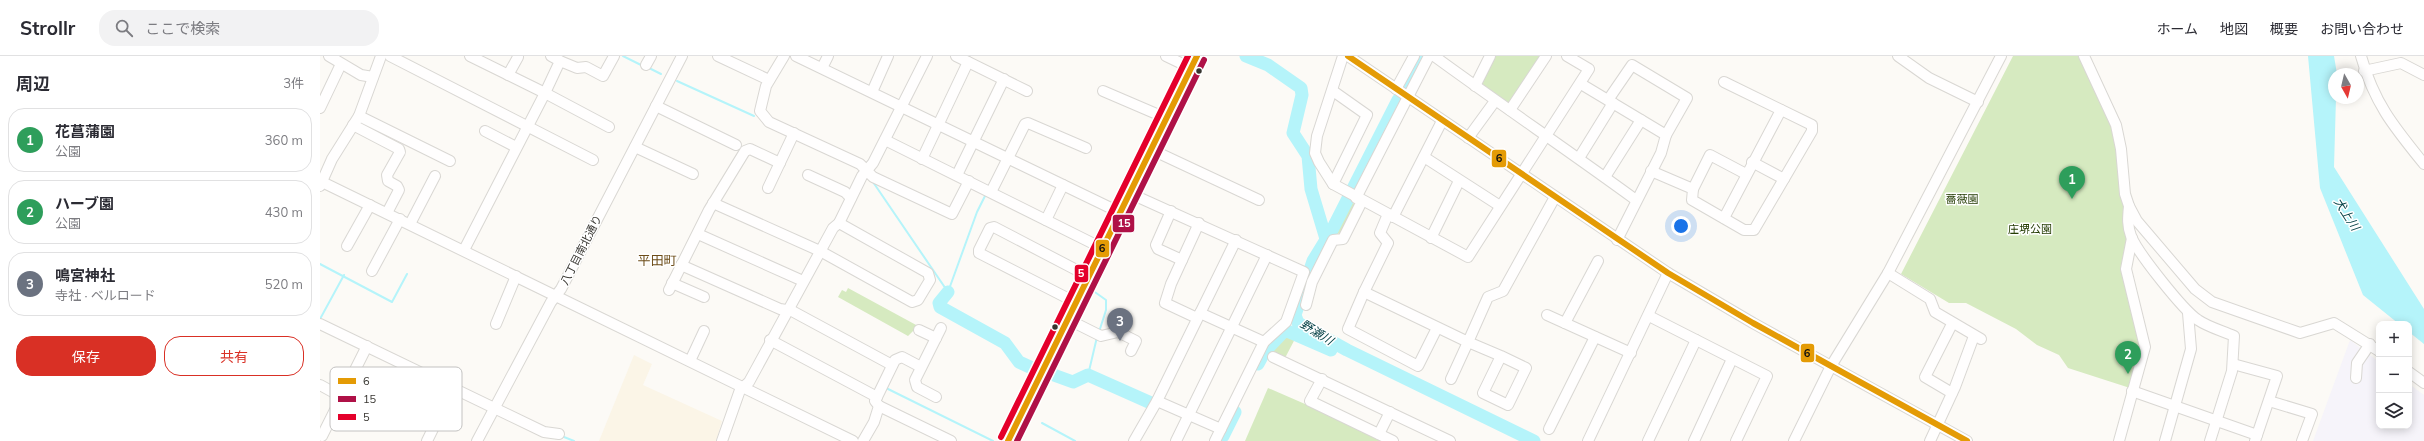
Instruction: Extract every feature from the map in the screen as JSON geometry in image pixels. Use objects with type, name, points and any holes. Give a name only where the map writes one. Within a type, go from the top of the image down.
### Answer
[{"type":"main road","points":[[1008,441],[1119,212],[1194,62]]},
{"type":"street","points":[[328,56],[361,74],[373,77]]},
{"type":"street","points":[[381,56],[359,116],[332,159],[321,183],[464,250],[853,441]]},
{"type":"street","points":[[390,56],[593,160]]},
{"type":"street","points":[[470,56],[609,127]]},
{"type":"street","points":[[551,56],[577,68],[586,67],[603,76],[614,56]]},
{"type":"street","name":"八丁目南北通り","points":[[477,441],[635,147],[682,56]]},
{"type":"street","points":[[718,56],[769,80]]},
{"type":"street","points":[[784,56],[769,80],[760,111],[769,122],[860,164],[874,177],[951,218],[969,181]]},
{"type":"street","points":[[796,56],[1119,212]]},
{"type":"street","points":[[822,68],[828,56]]},
{"type":"street","points":[[872,92],[888,56]]},
{"type":"street","points":[[722,441],[740,390],[749,382],[786,310],[833,228],[839,223],[851,198],[885,140],[927,56]]},
{"type":"street","points":[[956,56],[1027,91]]},
{"type":"street","points":[[1166,56],[1194,62]]},
{"type":"street","points":[[1343,56],[1333,91],[1317,136],[1315,153],[1333,184],[1354,197],[1468,257],[1520,174],[1548,135],[1581,84],[1589,69],[1567,56]]},
{"type":"street","points":[[1348,56],[1555,198],[1668,273],[1831,366],[1967,441]]},
{"type":"street","points":[[1396,89],[1414,56]]},
{"type":"street","points":[[1306,305],[1312,282],[1333,240],[1343,239],[1354,197],[1429,56]]},
{"type":"street","points":[[1434,56],[1495,101],[1548,135],[1636,200]]},
{"type":"street","points":[[1475,86],[1490,56]]},
{"type":"street","points":[[1510,110],[1546,56]]},
{"type":"street","points":[[1898,56],[1929,78],[1978,102]]},
{"type":"street","points":[[1794,441],[1831,366],[1888,273],[2002,56]]},
{"type":"street","points":[[2084,56],[2116,125],[2121,149],[2125,194],[2129,206],[2137,221],[2195,289],[2212,302],[2300,333],[2334,323],[2376,349]]},
{"type":"street","points":[[2365,57],[2364,71],[2380,106],[2424,164]]},
{"type":"street","points":[[508,75],[518,58]]},
{"type":"street","points":[[464,250],[560,61]]},
{"type":"street","points":[[922,159],[968,62]]},
{"type":"street","points":[[2364,71],[2401,63],[2424,75]]},
{"type":"street","points":[[320,108],[341,64]]},
{"type":"street","points":[[1579,158],[1632,65],[1687,98],[1666,135],[1661,153],[1617,240]]},
{"type":"street","points":[[957,175],[1004,79]]},
{"type":"street","points":[[1724,82],[1812,125],[1812,131],[1754,230],[1744,230],[1692,200],[1693,189],[1710,155],[1746,174]]},
{"type":"street","points":[[1581,84],[1666,135]]},
{"type":"street","points":[[1103,90],[1166,118]]},
{"type":"street","points":[[1333,91],[1367,115],[1333,184]]},
{"type":"street","points":[[1468,138],[1495,101]]},
{"type":"street","points":[[656,106],[736,145]]},
{"type":"street","points":[[1724,218],[1752,162],[1781,110]]},
{"type":"street","points":[[359,116],[450,161]]},
{"type":"street","points":[[1604,177],[1641,120]]},
{"type":"street","points":[[1437,328],[1418,366],[1348,329],[1388,243],[1380,233],[1424,157],[1442,121]]},
{"type":"street","points":[[991,192],[1009,159],[1025,124],[1028,123],[1086,148]]},
{"type":"street","points":[[353,125],[399,148],[400,152],[387,175],[388,181],[397,186],[399,190],[387,213]]},
{"type":"street","points":[[485,131],[516,147]]},
{"type":"street","points":[[768,188],[794,133]]},
{"type":"street","points":[[885,140],[1102,248]]},
{"type":"street","points":[[635,147],[693,174]]},
{"type":"street","points":[[704,297],[670,286],[714,203],[745,151],[750,149],[780,163]]},
{"type":"street","points":[[1150,149],[1259,200]]},
{"type":"street","points":[[1424,157],[1459,181],[1500,206]]},
{"type":"street","points":[[1752,162],[1784,179]]},
{"type":"street","points":[[1651,171],[1693,189]]},
{"type":"street","points":[[808,175],[846,192],[851,198]]},
{"type":"street","points":[[410,224],[435,176]]},
{"type":"street","points":[[1430,238],[1459,181]]},
{"type":"street","points":[[1046,220],[1063,185]]},
{"type":"street","points":[[1129,193],[1199,223],[1304,272],[1286,322],[1264,342],[1215,441]]},
{"type":"street","points":[[1451,379],[1488,297],[1503,291],[1555,198]]},
{"type":"street","points":[[714,203],[820,251],[912,302],[918,300],[930,280],[928,273],[839,223]]},
{"type":"street","points":[[347,246],[370,205]]},
{"type":"street","points":[[2129,206],[2127,222],[2132,238],[2164,284],[2188,313],[2199,321],[2234,336],[2233,364],[2210,441]]},
{"type":"street","points":[[1171,211],[1156,245],[1158,249],[1182,260]]},
{"type":"street","points":[[372,272],[400,219]]},
{"type":"street","points":[[1199,223],[1165,303],[1231,327],[1264,342]]},
{"type":"street","points":[[1075,302],[979,253],[979,250],[990,228],[994,227],[1088,276]]},
{"type":"street","points":[[698,234],[803,281]]},
{"type":"street","points":[[2119,441],[2145,347],[2126,269],[2132,238]]},
{"type":"street","points":[[1134,441],[1157,401],[1236,240]]},
{"type":"street","points":[[1176,441],[1267,255]]},
{"type":"street","points":[[1565,323],[1598,261]]},
{"type":"street","points":[[681,265],[786,310],[792,311],[892,365]]},
{"type":"street","points":[[1588,441],[1649,316],[1668,273]]},
{"type":"street","points":[[1888,273],[1930,299],[1935,312],[1952,324],[1977,338],[1930,441]]},
{"type":"street","points":[[496,324],[516,276]]},
{"type":"street","points":[[1364,292],[1437,328],[1501,356],[1526,368],[1508,405],[1483,393],[1501,356]]},
{"type":"street","points":[[2165,441],[2191,349],[2188,313]]},
{"type":"street","points":[[1547,315],[1631,353]]},
{"type":"street","points":[[1649,316],[1767,376],[1736,441]]},
{"type":"street","points":[[1067,319],[1101,336],[1118,332],[1136,341],[1131,351]]},
{"type":"street","points":[[320,324],[410,367]]},
{"type":"street","points":[[1952,324],[1925,377],[1952,393]]},
{"type":"street","points":[[936,397],[917,387],[915,380],[941,328]]},
{"type":"street","points":[[919,330],[936,338]]},
{"type":"street","points":[[690,361],[704,331]]},
{"type":"street","points":[[1549,429],[1595,337]]},
{"type":"street","points":[[770,340],[938,438],[951,441]]},
{"type":"street","points":[[1648,441],[1696,340]]},
{"type":"street","points":[[2356,378],[2357,363],[2370,344]]},
{"type":"street","points":[[356,367],[366,346]]},
{"type":"street","points":[[863,441],[874,422],[878,402],[895,360],[902,357],[921,367]]},
{"type":"street","points":[[1273,357],[1450,441]]},
{"type":"street","points":[[1694,441],[1732,359]]},
{"type":"street","points":[[2132,391],[2216,420],[2256,438],[2277,376],[2233,364]]},
{"type":"street","points":[[2412,374],[2424,383]]},
{"type":"street","points":[[1322,379],[1310,401],[1393,441]]},
{"type":"street","points":[[320,385],[330,390]]},
{"type":"street","points":[[462,392],[544,432],[559,434]]},
{"type":"street","points":[[1157,401],[1221,429]]},
{"type":"street","points":[[2268,401],[2312,414],[2302,441]]},
{"type":"street","points":[[1379,434],[1390,412]]},
{"type":"street","points":[[322,436],[330,420]]},
{"type":"street","points":[[427,441],[432,431]]},
{"type":"shaded area","points":[[2350,340],[2376,360],[2376,429],[2412,429],[2412,386],[2424,395],[2424,441],[2313,441]]},
{"type":"shaded area","points":[[634,355],[652,364],[643,385],[722,421],[716,441],[599,441]]},
{"type":"green space","points":[[1493,56],[1540,56],[1511,104],[1507,105],[1480,83]]},
{"type":"green space","name":"庄堺公園","points":[[2013,56],[2082,56],[2113,125],[2129,238],[2127,247],[2142,347],[2130,388],[2068,368],[2059,355],[2037,345],[2016,329],[1966,303],[1949,303],[1901,274]]},
{"type":"green space","points":[[1351,199],[1356,207],[1350,220],[1341,232],[1333,236]]},
{"type":"green space","points":[[848,288],[918,326],[908,336],[838,297],[842,290],[846,292]]},
{"type":"green space","points":[[1290,334],[1296,337],[1285,358],[1270,351],[1286,335]]},
{"type":"green space","points":[[1268,388],[1390,441],[1245,441]]},
{"type":"water","name":"犬上川","points":[[2308,56],[2334,56],[2336,68],[2328,68],[2328,104],[2336,104],[2334,167],[2424,309],[2424,344],[2412,334],[2412,321],[2395,321],[2363,295],[2320,188]]},
{"type":"waterway","points":[[623,56],[643,66]]},
{"type":"waterway","points":[[1246,56],[1268,65],[1301,88],[1302,95],[1293,133],[1308,156],[1311,189],[1326,239]]},
{"type":"waterway","name":"野瀬川","points":[[1405,86],[1421,56]]},
{"type":"waterway","points":[[647,67],[661,74]]},
{"type":"waterway","points":[[677,81],[754,116]]},
{"type":"waterway","name":"野瀬川","points":[[1398,100],[1332,230],[1313,261],[1295,315],[1298,323],[1347,350],[1534,441]]},
{"type":"waterway","points":[[873,182],[948,292],[977,212],[986,194]]},
{"type":"waterway","points":[[320,264],[392,302],[407,274]]},
{"type":"waterway","points":[[322,320],[320,319],[344,275]]},
{"type":"waterway","points":[[1092,290],[1106,300],[1106,310],[1099,332]]},
{"type":"waterway","points":[[948,292],[939,303],[940,307],[1005,343],[1019,362],[1032,368]]},
{"type":"waterway","points":[[1258,364],[1265,351],[1285,330],[1331,350]]},
{"type":"waterway","points":[[1091,376],[1089,371],[1097,337]]},
{"type":"waterway","points":[[1051,374],[1073,382],[1088,375],[1151,403]]},
{"type":"waterway","points":[[886,388],[993,441]]},
{"type":"waterway","points":[[1221,435],[1223,436],[1235,412]]},
{"type":"waterway","points":[[1042,423],[1075,441]]},
{"type":"waterway","points":[[564,437],[574,441]]},
{"type":"transit line","name":"5","points":[[1001,437],[1188,56]]},
{"type":"transit line","name":"6","points":[[1008,441],[1197,56]]},
{"type":"transit line","name":"6","points":[[1348,56],[1668,273],[1753,323],[1967,441]]},
{"type":"transit line","name":"15","points":[[1017,441],[1204,60]]},
{"type":"place","name":"花菖蒲園","points":[[2072,199]]},
{"type":"place","name":"鳴宮神社","points":[[1120,341]]},
{"type":"place","name":"ハーブ園","points":[[2128,374]]},
{"type":"district","name":"平田町","points":[[657,260]]},
{"type":"park label","name":"薔薇園","points":[[1962,199]]}]
